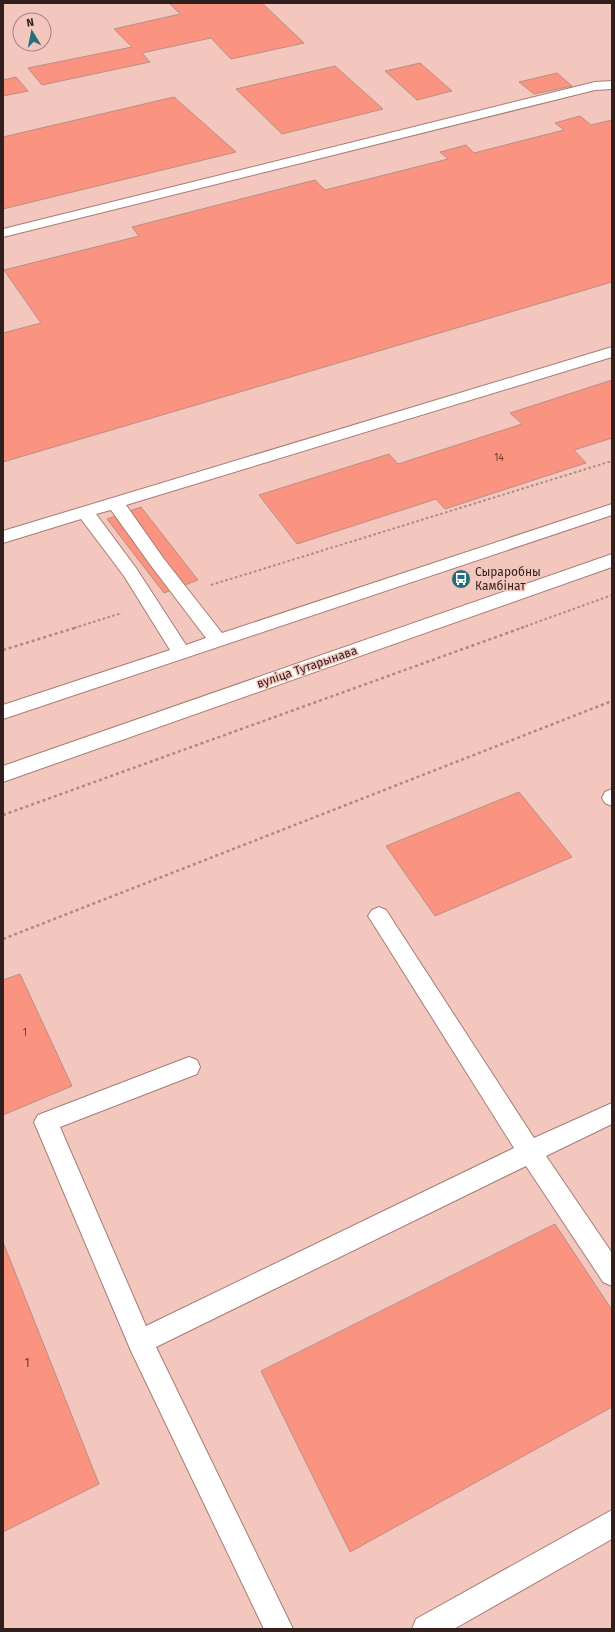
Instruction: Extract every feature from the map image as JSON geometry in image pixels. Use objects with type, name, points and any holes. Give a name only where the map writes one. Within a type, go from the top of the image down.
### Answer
[{"type":"street","name":"вуліца Тутарынава","points":[[3,774],[612,560]]},
{"type":"lane","points":[[3,233],[596,86],[612,85]]},
{"type":"lane","points":[[3,537],[116,504],[612,352]]},
{"type":"lane","points":[[116,504],[217,639]]},
{"type":"lane","points":[[3,712],[217,639],[612,509]]},
{"type":"lane","points":[[85,512],[130,572],[181,652]]},
{"type":"lane","points":[[379,916],[530,1152],[612,1274]]},
{"type":"lane","points":[[189,1067],[46,1122],[140,1342],[279,1629]]},
{"type":"lane","points":[[140,1342],[612,1113]]},
{"type":"lane","points":[[426,1629],[612,1524]]},
{"type":"path","points":[[182,594],[612,461]]},
{"type":"path","points":[[3,815],[612,595]]},
{"type":"path","points":[[3,650],[150,604]]},
{"type":"path","points":[[3,939],[612,701]]},
{"type":"building","points":[[169,3],[262,3],[304,43],[231,59],[211,38],[142,53],[150,62],[42,85],[28,68],[132,47],[114,29],[180,14]]},
{"type":"building","points":[[420,63],[452,91],[417,100],[385,71]]},
{"type":"building","points":[[335,66],[383,109],[282,134],[236,89]]},
{"type":"building","points":[[557,73],[572,86],[534,94],[519,82]]},
{"type":"building","points":[[16,77],[28,91],[3,96],[3,80]]},
{"type":"building","points":[[174,97],[236,152],[3,209],[3,137]]},
{"type":"building","points":[[580,116],[591,125],[612,120],[612,282],[3,462],[3,333],[41,323],[4,270],[139,236],[132,227],[315,180],[325,190],[448,159],[440,152],[466,145],[474,153],[564,130],[555,123]]},
{"type":"building","points":[[612,380],[612,438],[574,450],[586,463],[445,509],[436,499],[297,544],[259,495],[389,454],[398,464],[522,424],[510,413]]},
{"type":"building","points":[[141,507],[198,580],[164,593],[107,519]]},
{"type":"building","points":[[519,792],[572,857],[435,916],[386,846]]},
{"type":"building","points":[[20,974],[72,1086],[3,1115],[3,980]]},
{"type":"building","points":[[555,1224],[612,1310],[612,1407],[350,1552],[261,1371]]},
{"type":"building","points":[[3,1242],[99,1484],[3,1532]]},
{"type":"place","name":"Сыраробны Камбінат","points":[[461,579]]}]
